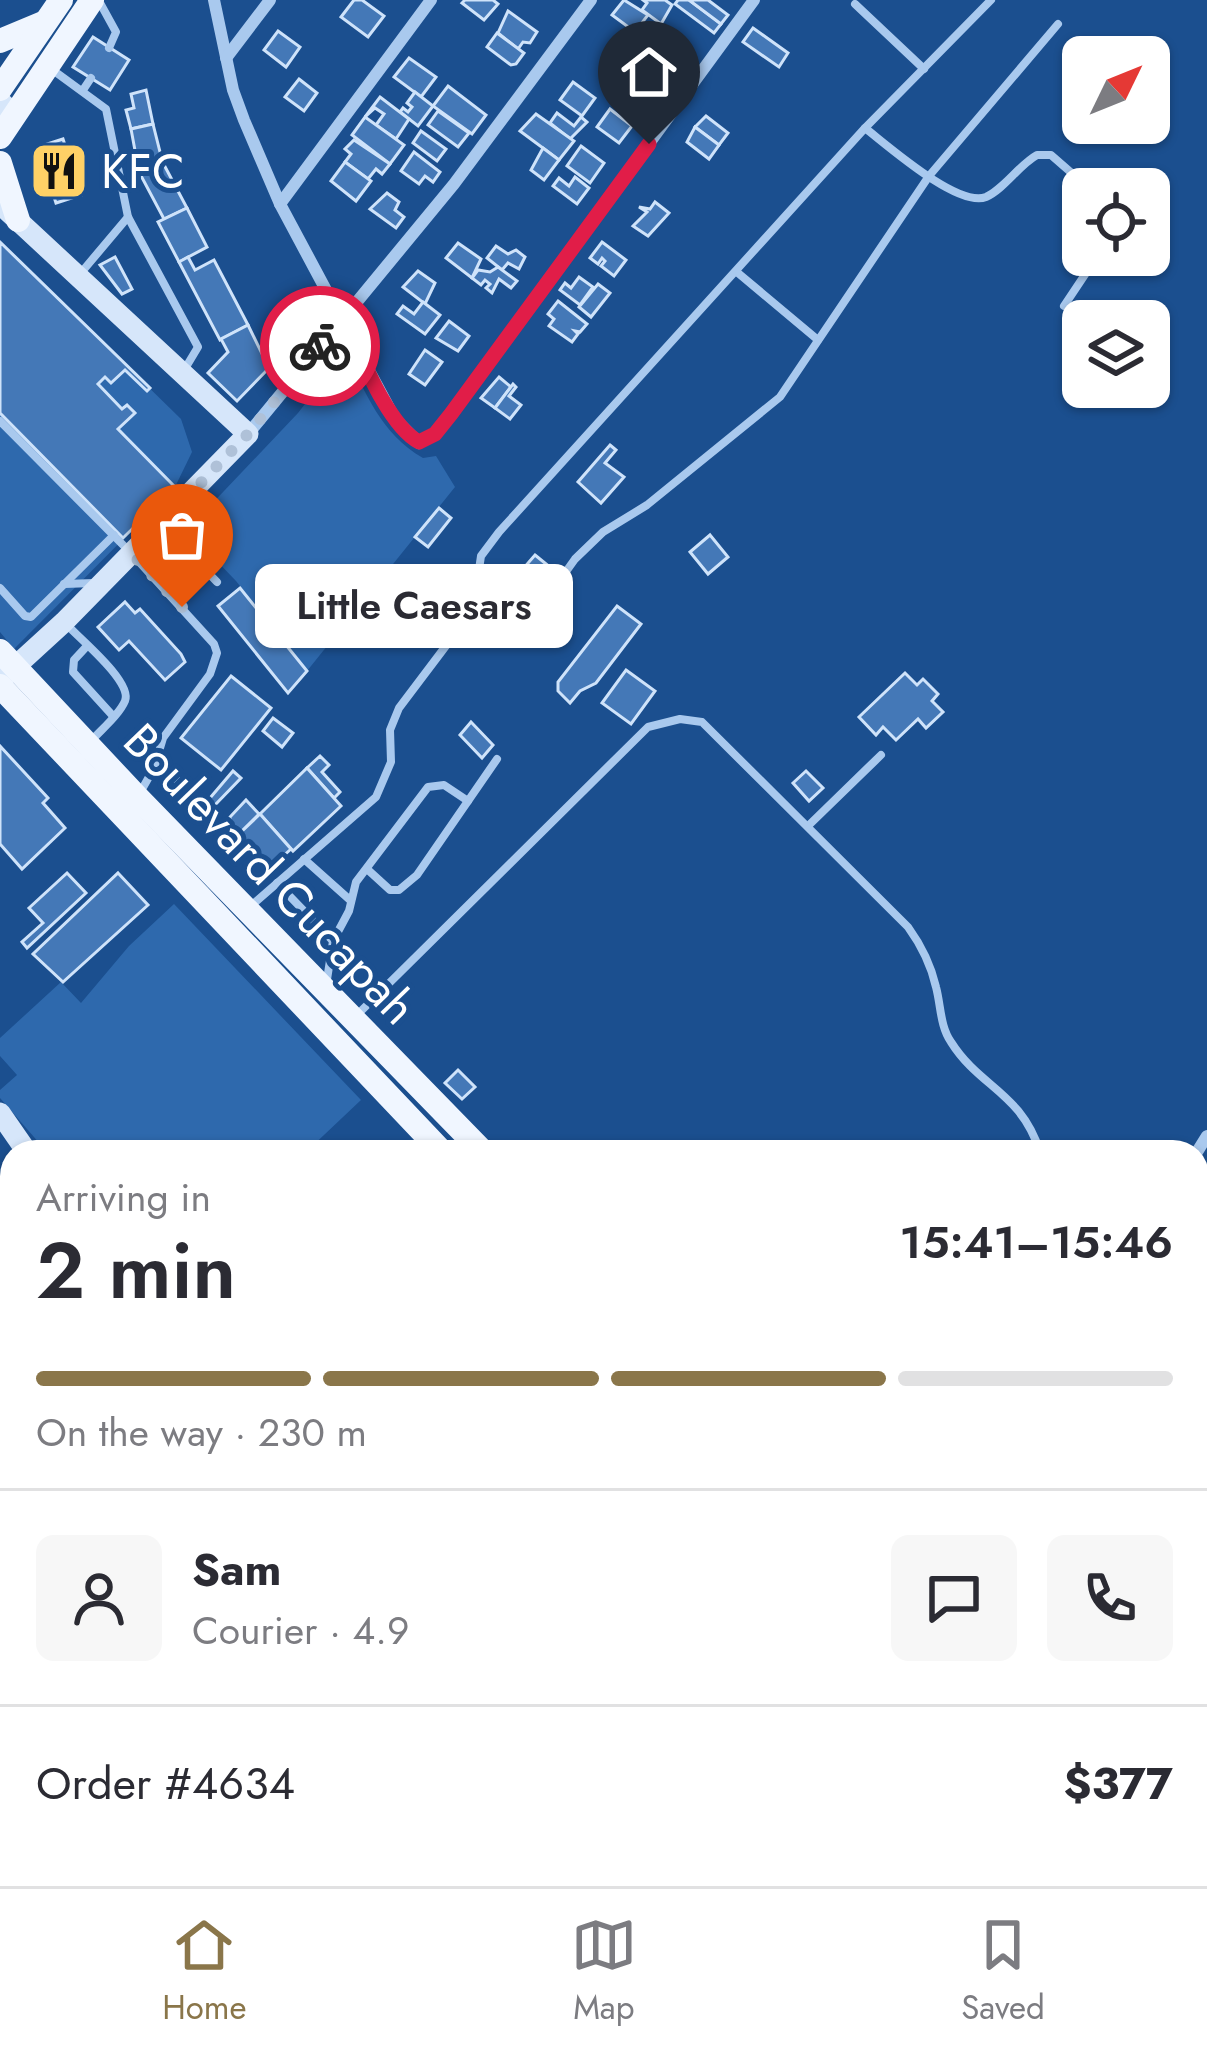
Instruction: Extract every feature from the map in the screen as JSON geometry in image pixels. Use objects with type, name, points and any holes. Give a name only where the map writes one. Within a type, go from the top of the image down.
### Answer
[{"type":"main road","points":[[0,89],[62,0]]},
{"type":"main road","points":[[5,118],[95,0]]},
{"type":"main road","points":[[0,41],[45,22]]},
{"type":"main road","points":[[0,163],[11,219],[80,274],[248,434],[64,622],[4,671]]},
{"type":"main road","name":"Boulevard Cucapah","points":[[4,671],[87,746],[471,1140]]},
{"type":"main road","name":"Boulevard Cucapah","points":[[4,671],[431,1140]]},
{"type":"main road","points":[[0,1113],[19,1140]]},
{"type":"street","points":[[214,0],[244,120],[280,204],[395,419],[419,442],[435,434],[451,414],[754,0]]},
{"type":"street","points":[[226,58],[270,0]]},
{"type":"street","points":[[280,204],[431,0]]},
{"type":"street","points":[[248,434],[454,184],[591,0]]},
{"type":"lane","points":[[95,0],[114,22],[116,32],[109,48]]},
{"type":"lane","points":[[246,910],[376,797],[391,762],[390,730],[399,708],[473,610],[482,556],[499,532],[865,128],[991,0]]},
{"type":"lane","points":[[855,4],[924,69]]},
{"type":"lane","points":[[473,610],[510,635],[520,636],[575,559],[603,532],[646,506],[780,397],[928,176],[1058,24]]},
{"type":"lane","points":[[47,66],[106,109],[128,218],[197,342],[197,352],[182,373]]},
{"type":"lane","points":[[83,89],[91,78]]},
{"type":"lane","points":[[865,128],[928,176],[968,198],[986,197],[1037,155],[1051,155],[1066,168]]},
{"type":"lane","points":[[80,274],[128,218]]},
{"type":"lane","points":[[738,273],[818,340]]},
{"type":"lane","points":[[0,421],[132,554],[206,634],[217,653],[210,674],[163,738],[137,797]]},
{"type":"lane","points":[[161,524],[218,582]]},
{"type":"lane","points":[[0,588],[28,618],[114,535]]},
{"type":"lane","points":[[64,584],[102,583]]},
{"type":"lane","points":[[64,622],[126,690],[126,699],[87,746]]},
{"type":"lane","points":[[87,646],[74,660],[74,672],[113,716]]},
{"type":"lane","points":[[353,1019],[648,728],[662,721],[702,722],[908,927],[923,949],[936,985],[948,1039],[1015,1103],[1036,1140]]},
{"type":"lane","points":[[808,826],[880,755]]},
{"type":"lane","points":[[367,869],[390,890],[399,890],[418,875],[497,759]]},
{"type":"lane","points":[[154,763],[195,794]]},
{"type":"lane","points":[[325,989],[333,941],[356,882],[428,788],[444,785],[468,801]]},
{"type":"lane","points":[[304,860],[351,902]]},
{"type":"lane","points":[[277,883],[333,941]]},
{"type":"shaded area","points":[[0,242],[181,419],[192,452],[175,487],[14,649],[0,632]]},
{"type":"shaded area","points":[[345,352],[385,425],[423,458],[436,456],[455,487],[307,671],[236,581],[187,530],[298,413]]},
{"type":"shaded area","points":[[174,904],[361,1100],[319,1140],[37,1140],[0,1098],[0,1090],[17,1075],[0,1056],[0,1038],[61,982],[81,1003],[129,946]]},
{"type":"building","points":[[354,0],[362,0],[384,16],[368,37],[341,17]]},
{"type":"building","points":[[624,0],[648,15],[635,32],[612,15]]},
{"type":"building","points":[[643,0],[665,0],[672,5],[661,24],[642,10],[647,3]]},
{"type":"building","points":[[689,0],[721,24],[714,33],[675,4]]},
{"type":"building","points":[[689,0],[708,0],[728,15],[721,24]]},
{"type":"building","points":[[462,3],[498,4],[484,20]]},
{"type":"building","points":[[508,11],[537,32],[518,49],[498,33]]},
{"type":"building","points":[[753,28],[788,53],[779,67],[743,42]]},
{"type":"building","points":[[278,31],[300,47],[286,67],[264,50]]},
{"type":"building","points":[[497,33],[524,53],[516,64],[487,47]]},
{"type":"building","points":[[93,37],[129,60],[110,90],[73,67]]},
{"type":"building","points":[[649,49],[682,74],[672,97],[635,68]]},
{"type":"building","points":[[409,58],[436,77],[421,97],[394,77]]},
{"type":"building","points":[[631,71],[647,84],[634,100],[618,87]]},
{"type":"building","points":[[299,79],[317,93],[304,111],[285,97]]},
{"type":"building","points":[[573,82],[595,98],[582,116],[560,100]]},
{"type":"building","points":[[448,86],[486,115],[472,134],[433,106]]},
{"type":"building","points":[[146,90],[153,124],[131,129],[126,110],[134,108],[131,94]]},
{"type":"building","points":[[415,92],[433,106],[418,126],[400,112],[412,107],[407,103]]},
{"type":"building","points":[[380,97],[409,119],[396,139],[376,125],[384,114],[375,108],[365,117]]},
{"type":"building","points":[[610,109],[632,126],[619,143],[597,127]]},
{"type":"building","points":[[438,111],[469,133],[458,147],[428,125]]},
{"type":"building","points":[[557,113],[574,126],[581,117],[587,122],[570,139],[550,123]]},
{"type":"building","points":[[536,114],[574,141],[559,160],[520,131]]},
{"type":"building","points":[[706,116],[728,133],[719,145],[695,127]]},
{"type":"building","points":[[365,117],[404,145],[390,164],[352,135]]},
{"type":"building","points":[[153,124],[162,160],[139,172],[131,129]]},
{"type":"building","points":[[695,127],[719,145],[709,159],[687,142]]},
{"type":"building","points":[[421,131],[446,149],[437,161],[413,143]]},
{"type":"building","name":"KFC","points":[[63,139],[81,195],[56,203],[38,147]]},
{"type":"building","points":[[354,140],[390,164],[382,174],[376,169],[368,179],[345,162],[351,154],[345,149]]},
{"type":"building","points":[[581,146],[604,163],[590,183],[567,166]]},
{"type":"building","points":[[543,148],[559,160],[544,180],[531,170]]},
{"type":"building","points":[[414,152],[440,172],[433,182],[425,176],[419,184],[401,171]]},
{"type":"building","points":[[162,161],[187,208],[164,219],[139,172]]},
{"type":"building","points":[[345,162],[371,181],[356,201],[331,181]]},
{"type":"building","points":[[575,177],[589,188],[577,204],[553,186],[559,178],[569,186]]},
{"type":"building","points":[[387,193],[399,202],[395,210],[404,217],[396,228],[370,209]]},
{"type":"building","points":[[655,202],[669,213],[648,236],[633,226],[647,212],[639,207],[650,209]]},
{"type":"building","points":[[187,208],[207,247],[179,262],[158,222]]},
{"type":"building","points":[[0,242],[150,388],[147,391],[125,370],[111,383],[105,377],[98,384],[122,409],[127,405],[135,413],[118,429],[175,487],[123,538],[0,413]]},
{"type":"building","points":[[602,242],[626,260],[614,276],[601,266],[602,258],[598,264],[590,258]]},
{"type":"building","points":[[458,243],[481,259],[472,278],[446,258]]},
{"type":"building","points":[[496,246],[525,257],[519,269],[508,263],[502,270],[487,258]]},
{"type":"building","points":[[115,257],[132,289],[122,294],[100,265]]},
{"type":"building","points":[[188,257],[195,270],[214,260],[248,325],[220,340],[179,262]]},
{"type":"building","points":[[498,267],[517,281],[511,288],[499,279],[492,293],[485,280],[481,285],[472,278],[478,270],[490,272]]},
{"type":"building","points":[[418,271],[435,283],[425,304],[403,287]]},
{"type":"building","points":[[579,277],[593,287],[580,305],[560,290],[565,283],[571,288]]},
{"type":"building","points":[[598,284],[610,293],[591,317],[579,307]]},
{"type":"building","points":[[558,301],[587,324],[575,331],[578,334],[572,342],[549,326],[554,319],[548,314]]},
{"type":"building","points":[[423,302],[440,315],[425,334],[397,314],[403,306],[414,314]]},
{"type":"building","points":[[449,321],[469,336],[458,351],[436,338]]},
{"type":"building","points":[[248,325],[269,368],[237,401],[208,373],[228,352],[221,339]]},
{"type":"building","points":[[425,350],[442,362],[425,385],[409,374]]},
{"type":"building","points":[[499,377],[511,387],[495,408],[481,398]]},
{"type":"building","points":[[513,384],[516,387],[509,396],[521,405],[510,419],[495,408]]},
{"type":"building","points":[[610,445],[616,450],[605,463],[624,477],[601,503],[578,482]]},
{"type":"building","points":[[439,508],[451,518],[428,547],[415,537]]},
{"type":"building","points":[[710,535],[728,557],[708,574],[690,552]]},
{"type":"building","points":[[535,555],[551,568],[538,583],[522,570]]},
{"type":"building","points":[[240,588],[307,671],[288,693],[218,606]]},
{"type":"building","points":[[125,602],[135,613],[140,609],[181,654],[185,662],[165,680],[129,641],[119,650],[98,627]]},
{"type":"building","points":[[617,606],[641,624],[596,683],[570,703],[558,691],[558,682]]},
{"type":"building","points":[[626,670],[655,691],[631,724],[602,703]]},
{"type":"building","points":[[905,673],[917,685],[923,679],[938,694],[932,701],[943,712],[926,728],[918,719],[896,740],[883,727],[876,735],[859,717]]},
{"type":"building","points":[[231,676],[271,708],[221,770],[181,738]]},
{"type":"building","points":[[273,718],[293,733],[282,747],[263,731]]},
{"type":"building","points":[[471,722],[493,745],[482,758],[460,735]]},
{"type":"building","points":[[0,746],[48,798],[43,803],[65,828],[22,869],[0,844]]},
{"type":"building","points":[[320,756],[329,765],[322,772],[340,792],[334,798],[307,768]]},
{"type":"building","points":[[307,768],[341,806],[293,851],[260,814]]},
{"type":"building","points":[[233,771],[241,778],[214,806],[210,798]]},
{"type":"building","points":[[806,771],[823,788],[809,801],[793,783]]},
{"type":"building","points":[[246,800],[259,814],[239,834],[230,817]]},
{"type":"building","points":[[260,814],[291,849],[270,868],[239,834]]},
{"type":"building","points":[[67,873],[86,893],[27,948],[22,942],[43,923],[29,908]]},
{"type":"building","points":[[118,873],[148,905],[63,982],[33,954]]},
{"type":"building","points":[[458,1070],[475,1087],[462,1099],[445,1083]]},
{"type":"way so far","points":[[182,607],[132,554],[248,434],[320,346]]},
{"type":"place","name":"KFC","points":[[59,171]]},
{"type":"place","name":"Little Caesars","points":[[182,607]]},
{"type":"route","points":[[320,346],[344,320],[395,419],[410,438],[428,440],[649,144]]}]
